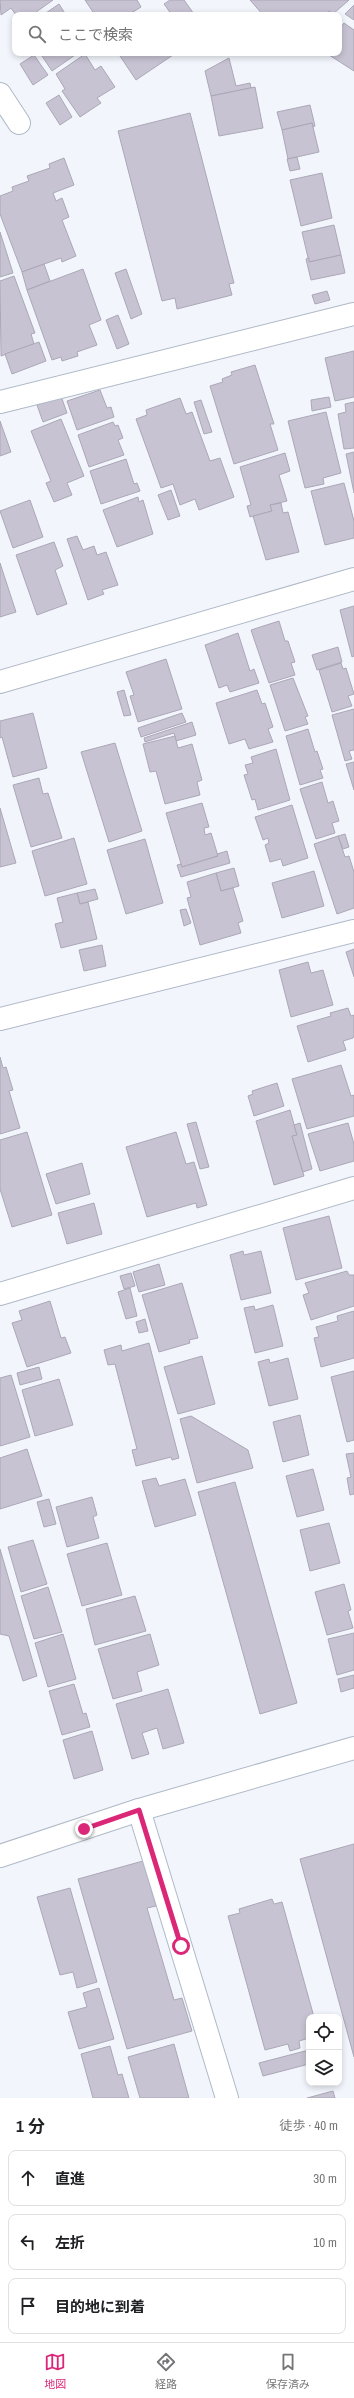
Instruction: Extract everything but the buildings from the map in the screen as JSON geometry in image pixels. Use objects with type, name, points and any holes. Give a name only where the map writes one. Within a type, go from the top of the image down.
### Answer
[{"type":"street","points":[[0,94],[19,123]]},
{"type":"street","points":[[0,402],[354,314]]},
{"type":"street","points":[[0,682],[354,579]]},
{"type":"street","points":[[0,1019],[354,931]]},
{"type":"street","points":[[0,1294],[354,1188]]},
{"type":"street","points":[[0,1856],[139,1810],[354,1748]]},
{"type":"street","points":[[139,1810],[227,2098]]},
{"type":"route","points":[[84,1829],[139,1810],[181,1946]]}]
